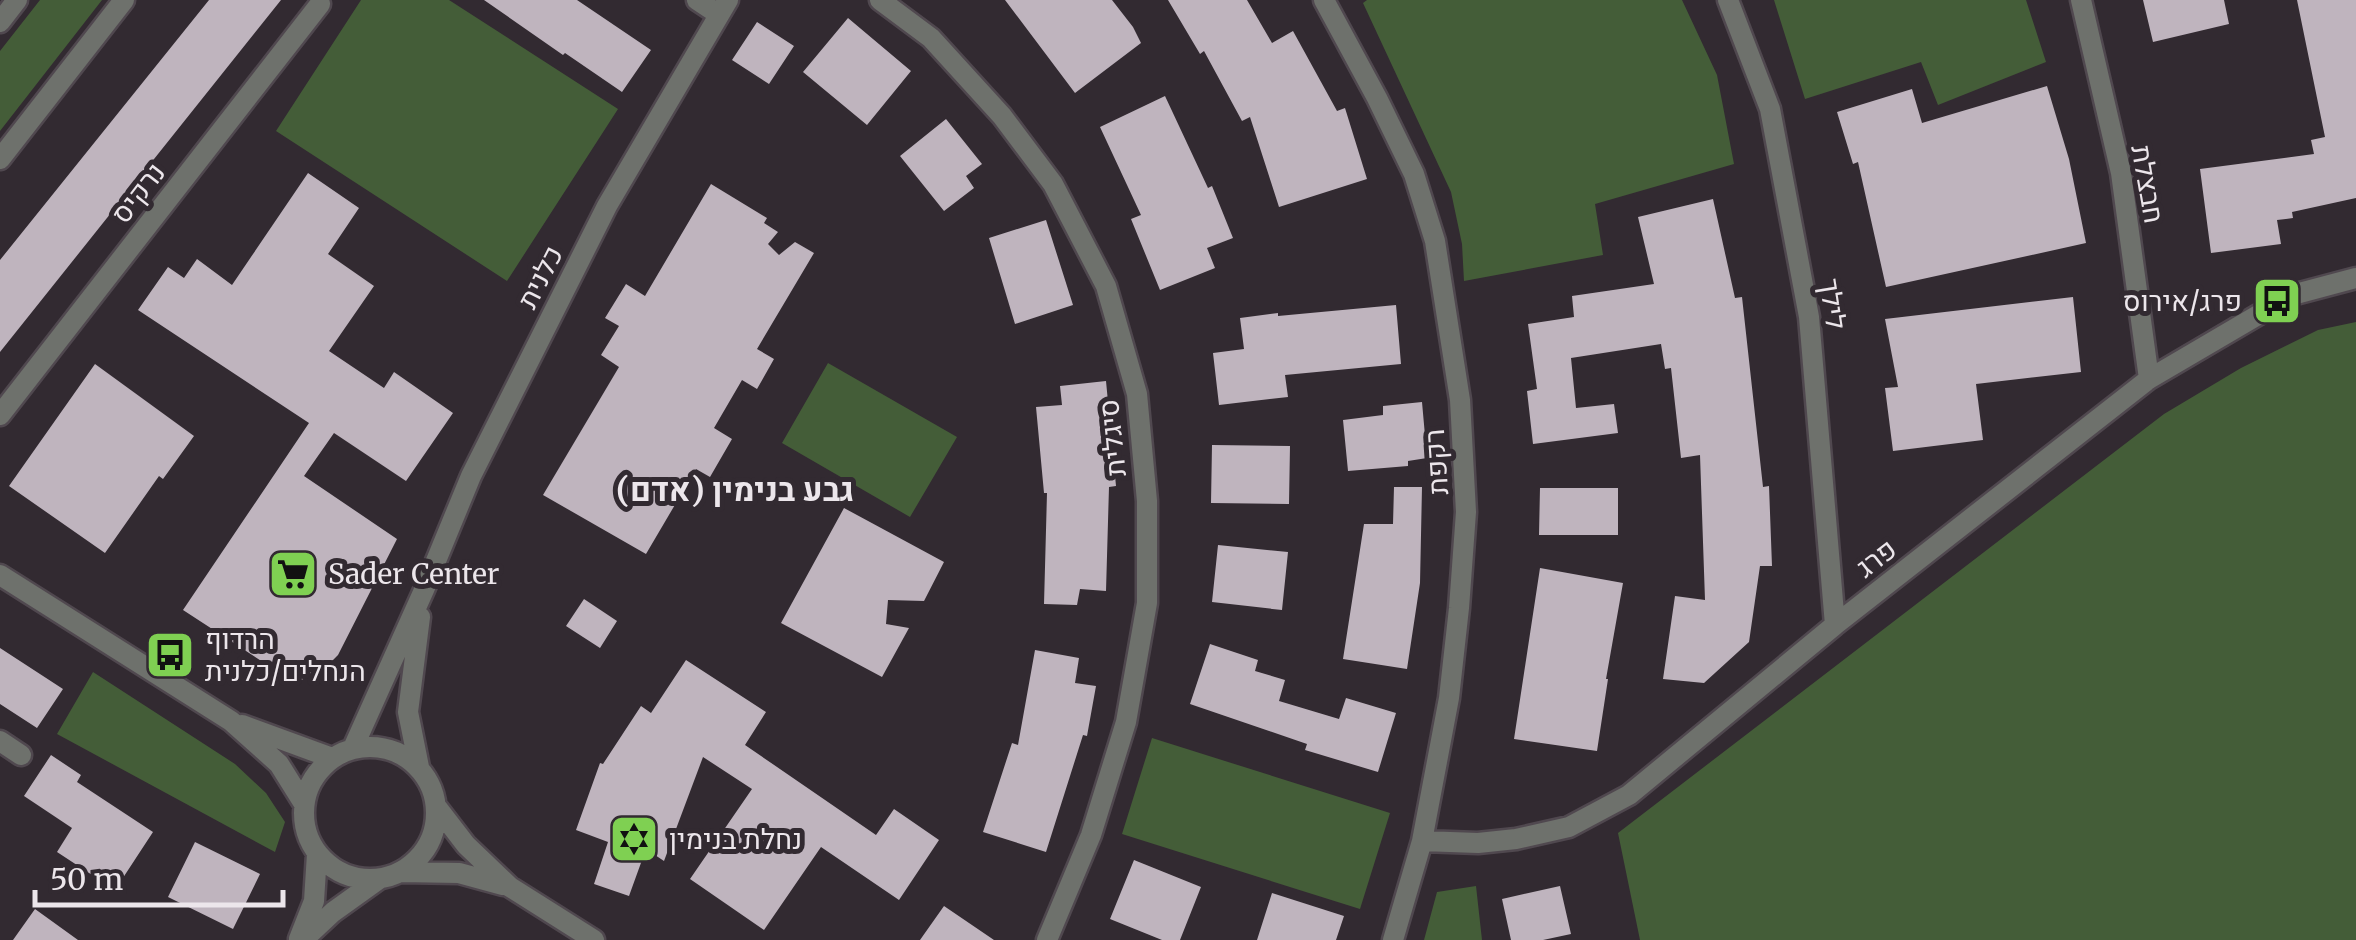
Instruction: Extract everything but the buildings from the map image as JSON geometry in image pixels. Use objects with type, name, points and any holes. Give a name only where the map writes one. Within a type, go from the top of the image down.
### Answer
[{"type":"street","points":[[0,22],[18,0]]},
{"type":"street","points":[[0,159],[124,0]]},
{"type":"street","points":[[697,0],[723,7]]},
{"type":"street","name":"סיגלית","points":[[880,0],[931,38],[1002,116],[1053,184],[1106,286],[1137,394],[1147,500],[1143,623],[1126,722],[1092,835],[1047,940]]},
{"type":"street","name":"רקפת","points":[[1324,0],[1414,174],[1435,241],[1460,400],[1466,512],[1449,698],[1422,841],[1393,940]]},
{"type":"street","name":"לילך","points":[[1728,0],[1770,109],[1809,317],[1835,625]]},
{"type":"street","name":"חבצלת","points":[[2080,0],[2121,173],[2149,379]]},
{"type":"street","name":"נרקיס","points":[[0,415],[320,4]]},
{"type":"street","name":"כלנית","points":[[353,748],[471,476],[607,206],[723,7]]},
{"type":"street","name":"פרג","points":[[1422,841],[1516,839],[1569,828],[1628,794],[1835,625],[2149,379],[2292,294],[2356,278]]},
{"type":"street","points":[[0,575],[231,721],[279,764],[304,804]]},
{"type":"street","name":"כלנית","points":[[419,767],[408,712],[424,590]]},
{"type":"street","points":[[231,721],[332,758]]},
{"type":"street","points":[[0,740],[21,755]]},
{"type":"street","points":[[379,879],[356,878],[334,870],[317,854],[304,822],[304,804],[318,770],[353,748],[371,746],[405,756],[419,767],[431,786],[435,826],[417,860],[401,872]]},
{"type":"street","points":[[436,806],[466,845],[510,887],[594,940]]},
{"type":"street","points":[[301,940],[314,900],[317,854]]},
{"type":"street","points":[[301,940],[379,879],[401,872],[459,873],[510,887]]},
{"type":"green space","points":[[40,0],[102,0],[0,131],[0,51]]},
{"type":"green space","points":[[361,0],[449,0],[618,109],[507,281],[276,131]]},
{"type":"green space","points":[[1682,0],[1717,75],[1734,164],[1595,204],[1603,255],[1464,281],[1462,244],[1451,192],[1363,3]]},
{"type":"green space","points":[[1774,0],[2026,0],[2046,62],[1938,105],[1921,62],[1805,99]]},
{"type":"green space","points":[[2356,322],[2356,940],[1640,940],[1618,833],[2164,414],[2241,368],[2318,330]]},
{"type":"green space","points":[[828,363],[957,437],[910,517],[782,443]]},
{"type":"green space","points":[[93,672],[235,764],[266,793],[285,822],[275,852],[57,734]]},
{"type":"green space","points":[[1152,738],[1390,813],[1360,909],[1122,834]]},
{"type":"green space","points":[[1476,886],[1482,940],[1424,940],[1437,892]]},
{"type":"place","name":"פרג/אירוס","points":[[2277,301]]},
{"type":"place","name":"Sader Center","points":[[293,574]]},
{"type":"place","name":"הרדוף הנחלים/כלנית","points":[[170,655]]},
{"type":"place","name":"נחלת בנימין","points":[[634,839]]},
{"type":"district","name":"גבע בנימין (אדם)","points":[[735,490]]}]
